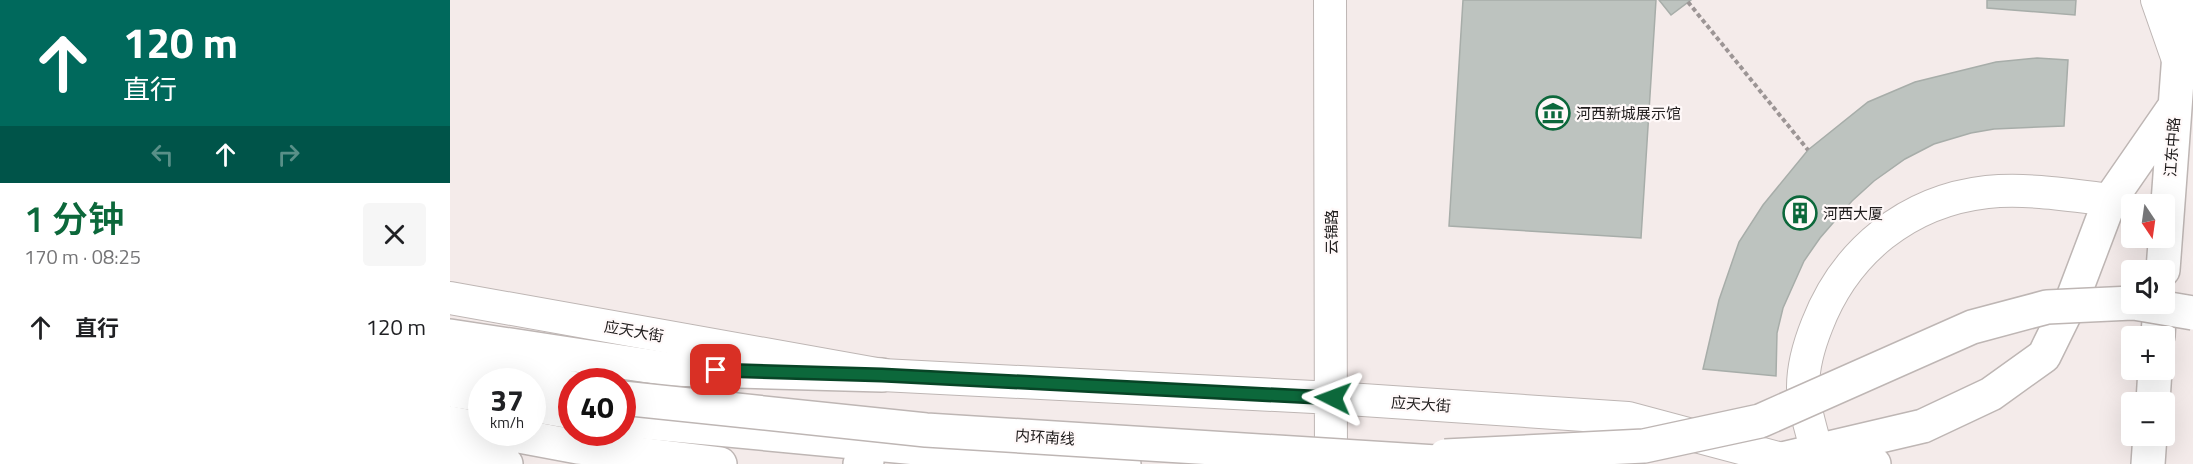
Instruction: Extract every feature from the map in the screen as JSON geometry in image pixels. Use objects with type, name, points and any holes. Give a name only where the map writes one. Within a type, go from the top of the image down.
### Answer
[{"type":"main road","name":"江东中路","points":[[2164,260],[2183,0]]},
{"type":"main road","points":[[1771,461],[1923,426],[1991,394],[2044,356],[2074,295],[2110,200],[2175,106]]},
{"type":"main road","points":[[1372,459],[1644,446],[1760,421],[1972,327],[2047,307],[2121,304]]},
{"type":"main road","points":[[2175,310],[2193,313]]},
{"type":"main road","points":[[450,336],[668,369],[882,375]]},
{"type":"main road","points":[[450,366],[468,369]]},
{"type":"main road","points":[[450,390],[468,393]]},
{"type":"main road","name":"内环南线","points":[[636,399],[926,430],[1468,464]]},
{"type":"main road","points":[[450,403],[468,406]]},
{"type":"main road","points":[[636,421],[969,453],[1124,464]]},
{"type":"main road","points":[[450,423],[468,426]]},
{"type":"main road","points":[[636,435],[864,463],[900,464]]},
{"type":"main road","points":[[546,441],[720,464]]},
{"type":"main road","points":[[2148,464],[2149,446]]},
{"type":"main road","points":[[450,453],[506,464]]},
{"type":"main road","name":"应天大街","points":[[1771,461],[1874,464]]},
{"type":"street","name":"云锦路","points":[[1330,0],[1333,398],[1331,464]]},
{"type":"street","name":"江东中路","points":[[2157,0],[2178,60]]},
{"type":"street","points":[[1816,450],[1803,388],[1808,349],[1825,304],[1856,258],[1893,226],[1932,205],[1987,192],[2053,193],[2110,200]]},
{"type":"street","name":"应天大街","points":[[450,298],[882,375],[1333,398],[1628,418],[1771,461]]},
{"type":"path","points":[[1688,2],[1808,150]]},
{"type":"building","name":"河西新城展示馆","points":[[1463,0],[1656,0],[1641,238],[1449,226]]},
{"type":"building","points":[[1659,0],[1691,0],[1671,15]]},
{"type":"building","points":[[1987,0],[2076,0],[2075,15],[1987,8]]},
{"type":"building","name":"河西大厦","points":[[2037,58],[2068,60],[2064,126],[1994,129],[1971,133],[1934,144],[1905,159],[1874,181],[1852,201],[1820,238],[1804,261],[1783,308],[1777,333],[1776,376],[1703,369],[1719,300],[1739,242],[1763,205],[1808,150],[1868,102],[1915,82],[1996,62]]},
{"type":"place","name":"河西新城展示馆","points":[[1553,113]]},
{"type":"place","name":"河西大厦","points":[[1800,213]]},
{"type":"route","points":[[716,370],[882,375],[1333,398]]}]
